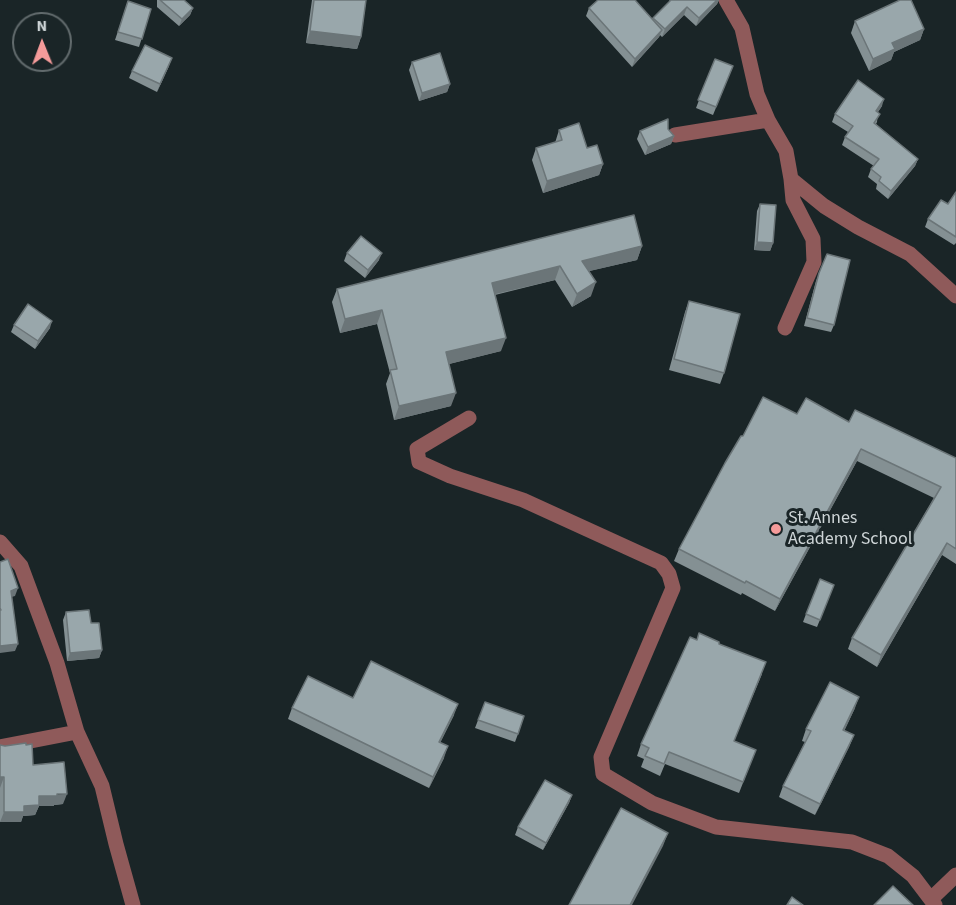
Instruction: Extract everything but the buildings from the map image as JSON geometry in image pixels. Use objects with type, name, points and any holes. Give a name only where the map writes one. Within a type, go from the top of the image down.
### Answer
[{"type":"street","points":[[726,0],[742,28],[757,94],[768,120],[786,151],[793,200],[813,239],[814,262],[785,328]]},
{"type":"street","points":[[675,135],[768,120]]},
{"type":"street","points":[[791,179],[824,206],[910,254],[956,296]]},
{"type":"street","points":[[469,418],[417,449],[419,462],[450,476],[523,500],[662,563],[669,574],[673,588],[601,757],[603,774],[652,803],[716,827],[852,842],[888,856],[913,876],[933,902],[956,875]]},
{"type":"street","points":[[0,542],[21,566],[57,663],[77,732],[102,786],[133,905]]},
{"type":"street","points":[[0,747],[77,732]]},
{"type":"place","name":"St. Annes Academy School","points":[[776,529]]}]
